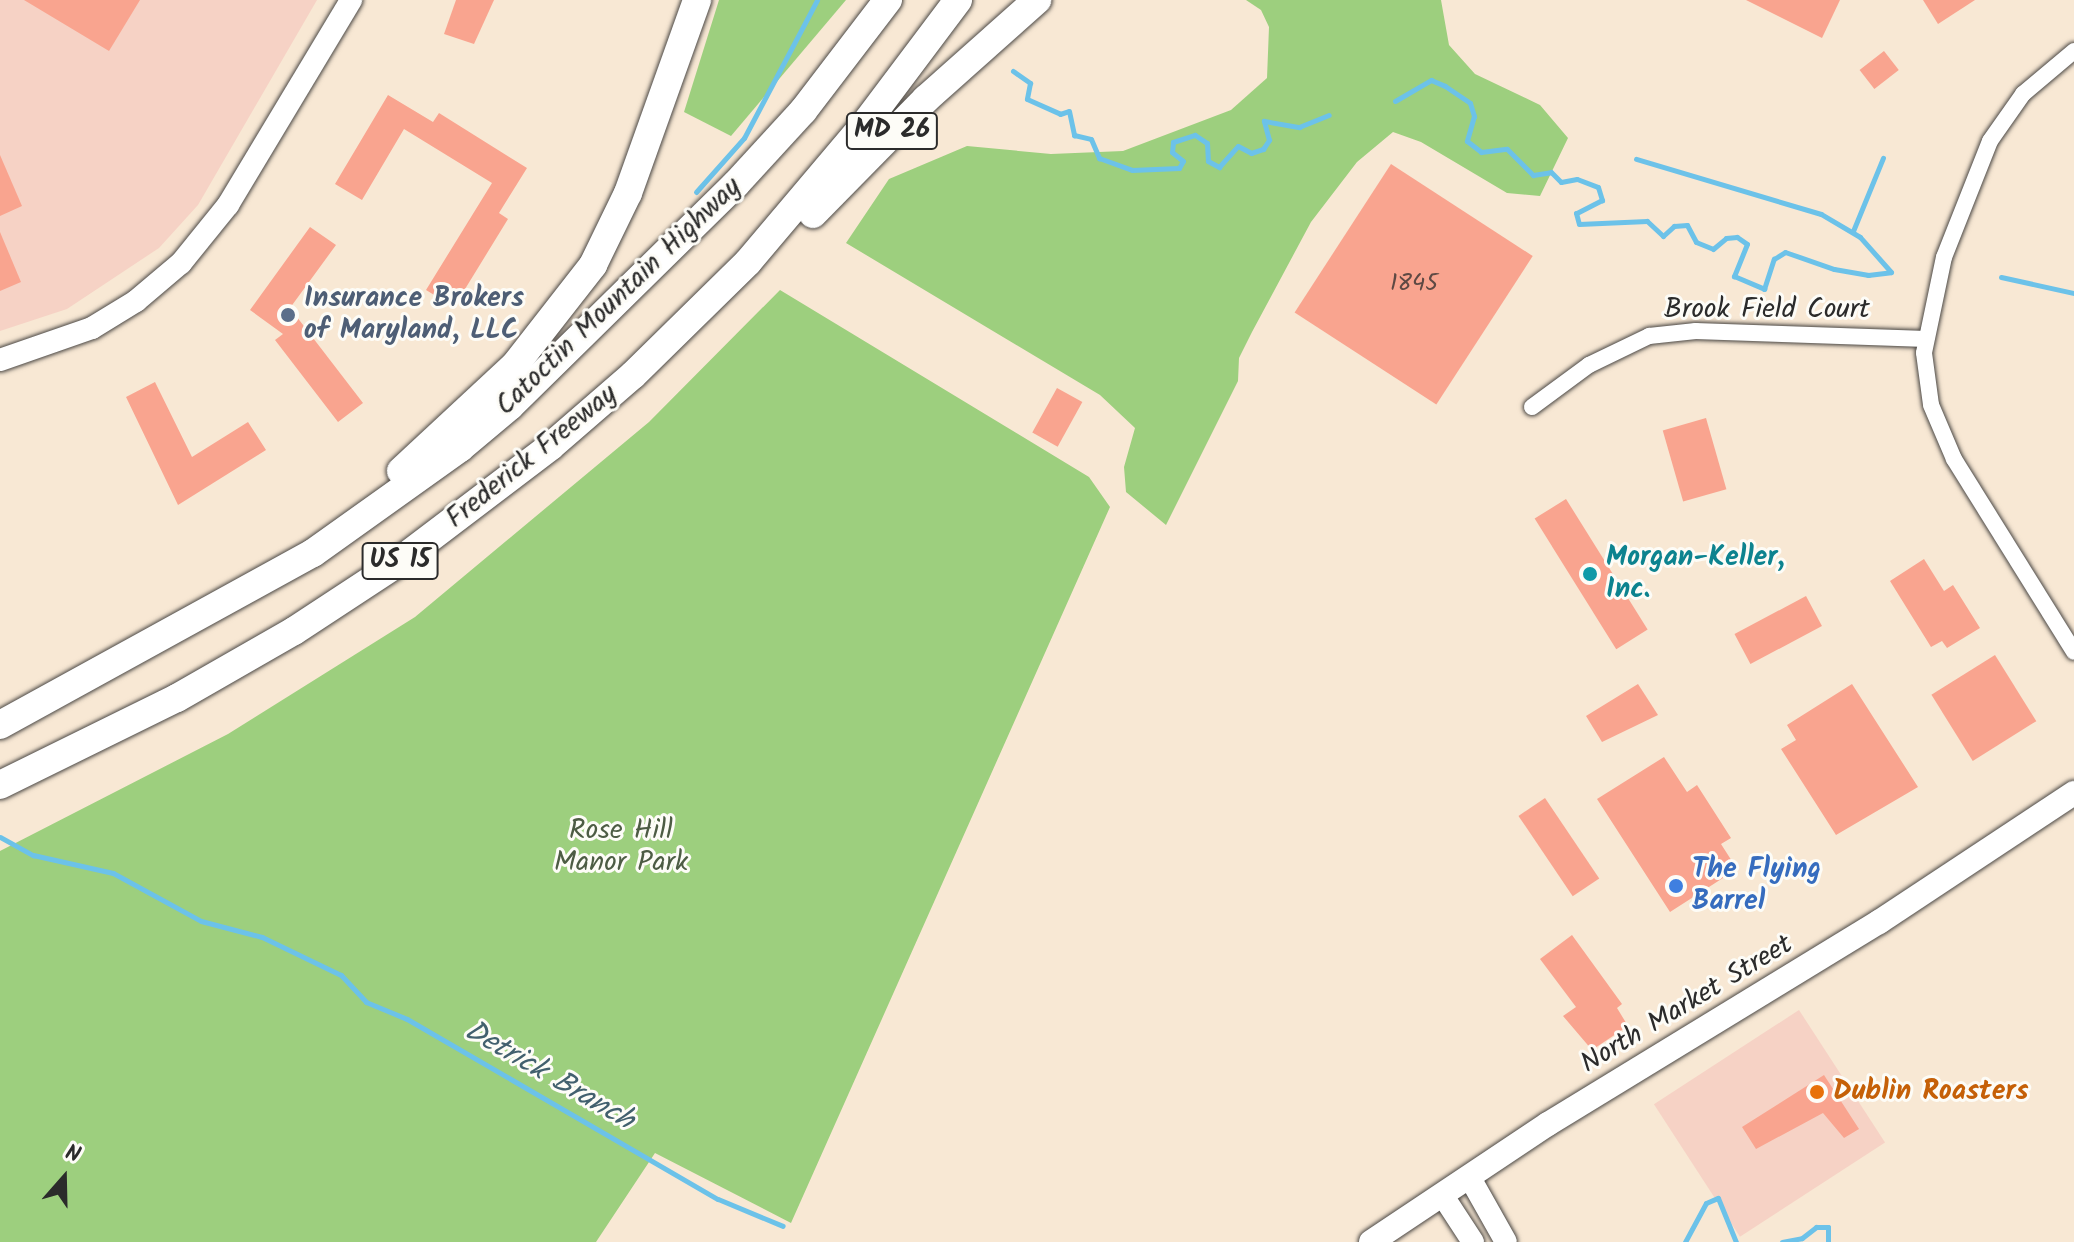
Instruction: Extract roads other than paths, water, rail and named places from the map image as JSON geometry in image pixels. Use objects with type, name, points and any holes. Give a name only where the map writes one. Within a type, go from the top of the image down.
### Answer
[{"type":"highway","points":[[313,553],[515,365],[570,300],[628,193],[697,0]]},
{"type":"highway","name":"Catoctin Mountain Highway","points":[[313,553],[510,406],[736,184],[803,111],[888,0]]},
{"type":"highway","name":"US 15","points":[[748,262],[868,120],[958,0]]},
{"type":"highway","name":"MD 26","points":[[748,262],[817,212],[926,99],[1037,0]]},
{"type":"highway","name":"Frederick Freeway","points":[[0,785],[190,691],[393,566],[551,446],[633,375],[748,262]]},
{"type":"highway","name":"US 15","points":[[0,725],[313,553]]},
{"type":"main road","name":"North Market Street","points":[[1371,1242],[1548,1124],[1879,922],[2074,793]]},
{"type":"street","points":[[0,360],[92,328],[136,301],[181,263],[234,195],[351,0]]},
{"type":"street","points":[[2074,51],[2023,94],[1990,141],[1944,257],[1926,339],[1931,405],[1944,439],[1975,496],[2074,652]]},
{"type":"street","name":"Brook Field Court","points":[[1532,407],[1589,365],[1649,336],[1696,331],[1926,339]]},
{"type":"street","points":[[1470,1178],[1506,1242]]},
{"type":"street","points":[[1443,1196],[1473,1242]]},
{"type":"waterway","points":[[696,192],[744,138],[817,0]]},
{"type":"waterway","points":[[1013,71],[1030,83],[1027,99],[1060,114],[1069,111],[1074,135],[1091,139],[1099,158],[1132,170],[1179,168],[1183,161],[1172,152],[1173,142],[1195,135],[1207,143],[1208,161],[1219,167],[1238,146],[1251,153],[1263,149],[1269,140],[1264,121],[1299,127],[1329,115]]},
{"type":"waterway","points":[[1395,101],[1431,80],[1445,86],[1470,103],[1474,116],[1467,141],[1481,152],[1507,149],[1533,175],[1551,172],[1561,182],[1577,179],[1598,187],[1602,200],[1576,213],[1579,224],[1647,221],[1663,236],[1674,226],[1687,225],[1696,242],[1713,249],[1726,238],[1737,237],[1747,244],[1734,276],[1764,289],[1774,259],[1785,252],[1834,269],[1868,275],[1891,272],[1860,237],[1821,214],[1636,159]]},
{"type":"waterway","points":[[1853,231],[1883,158]]},
{"type":"waterway","points":[[2001,277],[2074,293]]},
{"type":"waterway","name":"Detrick Branch","points":[[0,837],[33,855],[113,873],[201,921],[262,937],[341,975],[366,1002],[407,1019],[718,1199],[783,1226]]},
{"type":"waterway","points":[[1685,1242],[1706,1203],[1718,1198],[1736,1242]]},
{"type":"waterway","points":[[1782,1242],[1802,1238],[1816,1227],[1828,1227],[1828,1242]]},
{"type":"place","name":"Insurance Brokers of Maryland, LLC","points":[[288,315]]},
{"type":"place","name":"Morgan-Keller, Inc.","points":[[1590,574]]},
{"type":"place","name":"The Flying Barrel","points":[[1676,886]]},
{"type":"place","name":"Dublin Roasters","points":[[1817,1092]]},
{"type":"park label","name":"Rose Hill Manor Park","points":[[621,847]]}]
